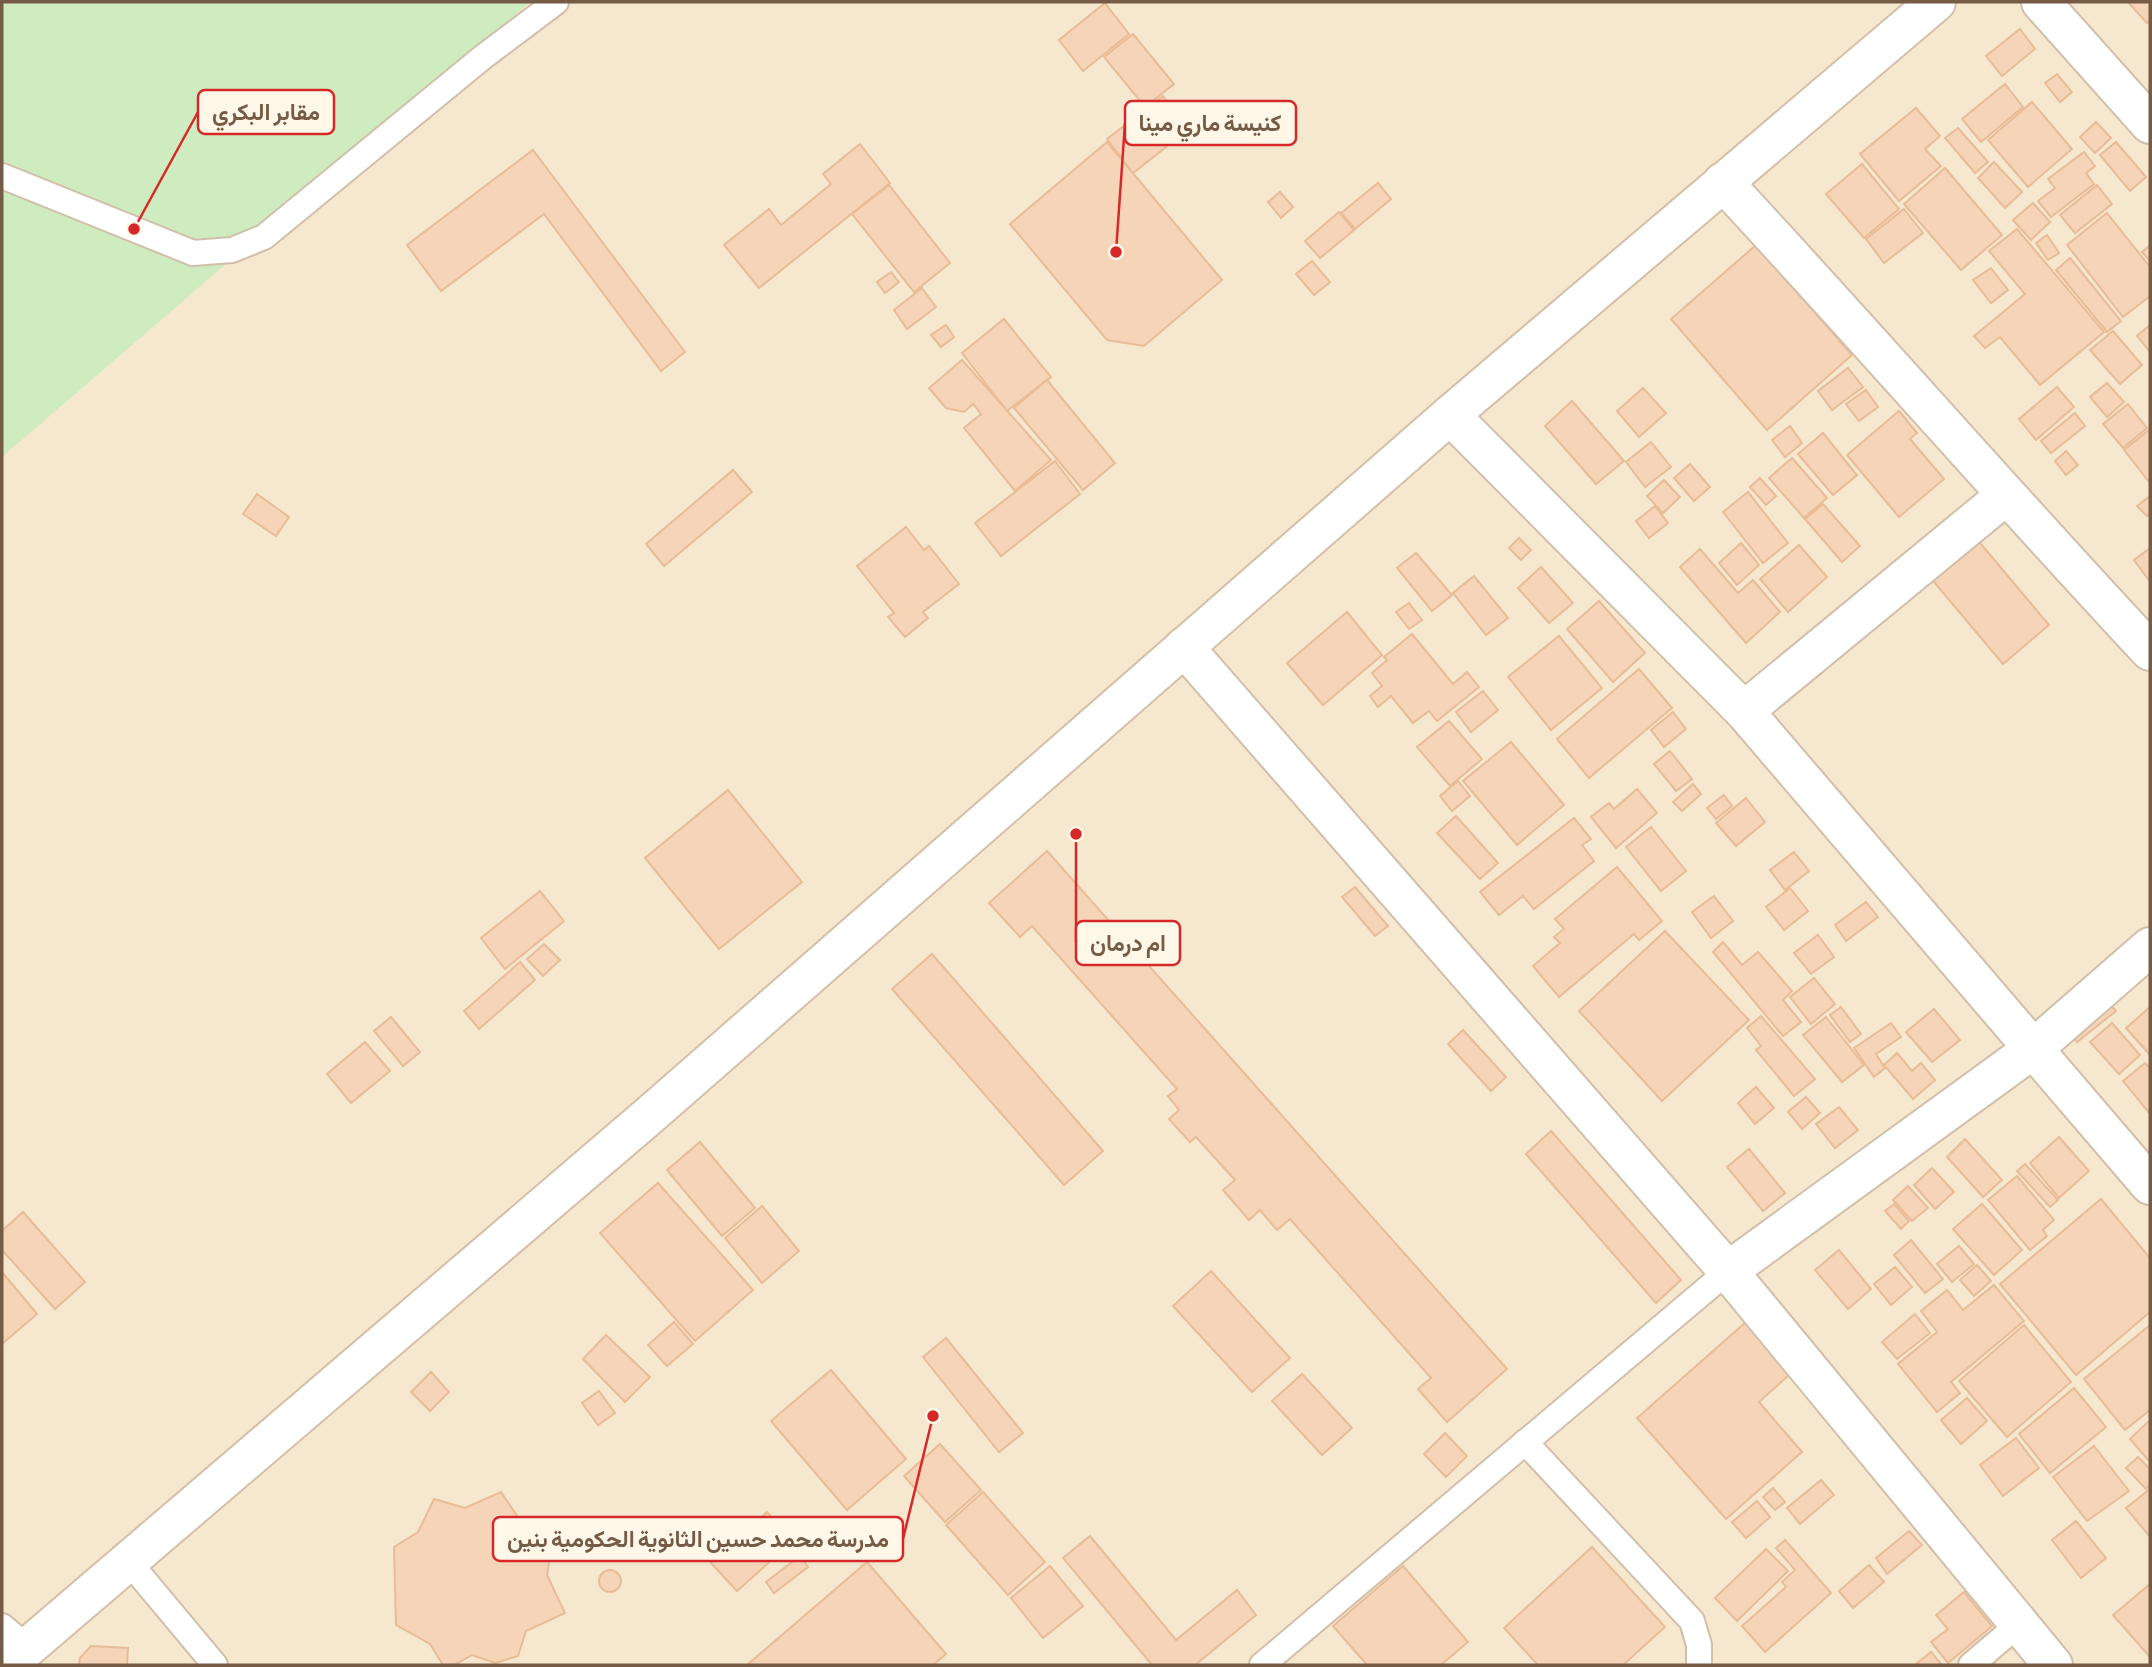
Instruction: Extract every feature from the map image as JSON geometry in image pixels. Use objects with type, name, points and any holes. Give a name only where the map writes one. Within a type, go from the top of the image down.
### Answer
[{"type":"street","points":[[12,1646],[129,1562],[652,1114],[1450,415],[1936,2]]},
{"type":"street","points":[[2040,2],[2150,124]]},
{"type":"street","points":[[1723,182],[1876,347],[2005,496],[2150,651]]},
{"type":"street","points":[[1450,415],[1744,711],[2150,1185]]},
{"type":"street","points":[[1744,711],[2005,496]]},
{"type":"street","points":[[1184,647],[1728,1271],[2053,1665]]},
{"type":"street","points":[[1728,1271],[2033,1049],[2150,947]]},
{"type":"lane","points":[[2,176],[193,253],[232,250],[264,237],[483,57],[556,2]]},
{"type":"lane","points":[[1262,1665],[1728,1271]]},
{"type":"lane","points":[[1525,1442],[1692,1621],[1699,1646],[1699,1665]]},
{"type":"lane","points":[[129,1562],[215,1665]]},
{"type":"lane","points":[[1970,1665],[2019,1624]]},
{"type":"shaded area","points":[[2,2],[2150,2],[2150,1665],[2,1665]]},
{"type":"green space","points":[[2,2],[530,2],[2,457]]},
{"type":"building","points":[[2128,2],[2150,2],[2150,20],[2147,23]]},
{"type":"building","points":[[1105,3],[1129,34],[1083,71],[1059,40]]},
{"type":"building","points":[[2020,29],[2035,49],[2002,76],[1986,56]]},
{"type":"building","points":[[1133,34],[1174,84],[1145,107],[1104,57]]},
{"type":"building","points":[[2057,74],[2072,92],[2060,102],[2045,83]]},
{"type":"building","points":[[2005,84],[2023,107],[1981,142],[1962,119]]},
{"type":"building","points":[[1163,96],[1189,129],[1133,173],[1107,139]]},
{"type":"building","points":[[2032,102],[2072,149],[2028,187],[1988,140]]},
{"type":"building","points":[[1916,108],[1940,136],[1925,149],[1941,166],[1899,201],[1860,154]]},
{"type":"building","points":[[2096,122],[2111,138],[2095,153],[2080,137]]},
{"type":"building","points":[[1958,128],[1988,162],[1975,173],[1945,138]]},
{"type":"building","points":[[1107,142],[1222,280],[1144,346],[1107,340],[1010,224]]},
{"type":"building","points":[[2116,142],[2146,177],[2130,191],[2100,155]]},
{"type":"building","points":[[860,144],[890,183],[759,288],[724,245],[769,209],[781,225],[831,184],[823,174]]},
{"type":"building","points":[[533,150],[685,352],[661,371],[544,214],[441,291],[407,245]]},
{"type":"building","points":[[2084,152],[2095,166],[2086,173],[2094,184],[2051,217],[2038,201],[2055,188],[2048,179]]},
{"type":"building","points":[[1994,162],[2022,192],[2005,208],[1978,178]]},
{"type":"building","points":[[1862,164],[1899,209],[1864,238],[1826,194]]},
{"type":"building","points":[[1945,168],[2002,235],[1961,270],[1904,204]]},
{"type":"building","points":[[1378,183],[1391,199],[1355,229],[1341,213]]},
{"type":"building","points":[[889,185],[950,263],[914,292],[852,214]]},
{"type":"building","points":[[2097,185],[2112,204],[2075,233],[2060,215]]},
{"type":"building","points":[[1280,192],[1293,207],[1281,218],[1268,202]]},
{"type":"building","points":[[2033,203],[2050,222],[2031,240],[2013,220]]},
{"type":"building","points":[[1904,209],[1923,233],[1884,263],[1866,239]]},
{"type":"building","points":[[1339,212],[1354,230],[1320,258],[1305,241]]},
{"type":"building","points":[[2107,213],[2150,267],[2150,296],[2123,317],[2067,245]]},
{"type":"building","points":[[2017,229],[2104,332],[2040,385],[2000,337],[1985,348],[1974,336],[2025,294],[1989,251]]},
{"type":"building","points":[[2047,235],[2059,253],[2048,260],[2036,243]]},
{"type":"building","points":[[1756,245],[1852,355],[1767,430],[1671,319]]},
{"type":"building","points":[[2150,245],[2150,261],[2142,252]]},
{"type":"building","points":[[2070,258],[2121,321],[2107,332],[2056,270]]},
{"type":"building","points":[[1312,261],[1330,282],[1314,295],[1296,274]]},
{"type":"building","points":[[1991,268],[2008,290],[1991,303],[1973,280]]},
{"type":"building","points":[[891,272],[899,282],[885,293],[877,282]]},
{"type":"building","points":[[922,288],[936,307],[907,329],[894,310]]},
{"type":"building","points":[[1004,319],[1051,377],[1007,411],[962,353]]},
{"type":"building","points":[[946,325],[954,337],[941,347],[931,335]]},
{"type":"building","points":[[2150,325],[2150,352],[2137,336]]},
{"type":"building","points":[[2113,331],[2142,365],[2120,384],[2090,350]]},
{"type":"building","points":[[962,360],[1051,460],[1015,491],[964,428],[981,414],[973,404],[964,412],[946,408],[929,388]]},
{"type":"building","points":[[1848,368],[1863,387],[1832,410],[1818,391]]},
{"type":"building","points":[[1047,380],[1115,463],[1083,490],[1014,408]]},
{"type":"building","points":[[2107,383],[2124,402],[2107,417],[2090,397]]},
{"type":"building","points":[[2057,387],[2074,407],[2036,440],[2019,419]]},
{"type":"building","points":[[1643,388],[1666,413],[1639,437],[1617,411]]},
{"type":"building","points":[[1866,390],[1878,407],[1859,421],[1846,404]]},
{"type":"building","points":[[1572,401],[1624,461],[1596,484],[1545,426]]},
{"type":"building","points":[[2128,404],[2147,428],[2123,448],[2103,424]]},
{"type":"building","points":[[1899,411],[1917,433],[1910,439],[1944,479],[1899,517],[1847,455]]},
{"type":"building","points":[[2075,413],[2085,426],[2051,453],[2041,441]]},
{"type":"building","points":[[1790,426],[1802,443],[1785,457],[1772,440]]},
{"type":"building","points":[[2150,429],[2150,483],[2124,450]]},
{"type":"building","points":[[1823,433],[1857,475],[1833,495],[1798,454]]},
{"type":"building","points":[[1651,442],[1671,467],[1645,487],[1626,462]]},
{"type":"building","points":[[2066,451],[2078,465],[2066,475],[2055,461]]},
{"type":"building","points":[[1792,458],[1827,498],[1804,518],[1769,478]]},
{"type":"building","points":[[1055,461],[1080,494],[1001,556],[975,523]]},
{"type":"building","points":[[1690,464],[1710,487],[1694,501],[1674,478]]},
{"type":"building","points":[[733,470],[752,492],[664,566],[646,544]]},
{"type":"building","points":[[1760,478],[1776,496],[1766,505],[1750,487]]},
{"type":"building","points":[[1664,480],[1680,497],[1663,513],[1647,496]]},
{"type":"building","points":[[1748,492],[1788,543],[1763,563],[1723,512]]},
{"type":"building","points":[[257,494],[289,517],[276,536],[243,514]]},
{"type":"building","points":[[2150,496],[2150,513],[2147,516],[2137,506]]},
{"type":"building","points":[[1823,504],[1860,546],[1842,562],[1805,519]]},
{"type":"building","points":[[1655,506],[1668,523],[1649,538],[1636,521]]},
{"type":"building","points":[[906,527],[924,550],[929,546],[959,584],[923,612],[928,618],[905,637],[888,617],[894,613],[857,566]]},
{"type":"building","points":[[1975,537],[2049,625],[2003,664],[1929,576]]},
{"type":"building","points":[[1519,538],[1531,550],[1521,560],[1509,548]]},
{"type":"building","points":[[1741,543],[1759,565],[1737,585],[1719,563]]},
{"type":"building","points":[[1799,545],[1827,577],[1788,612],[1760,579]]},
{"type":"building","points":[[2150,548],[2150,582],[2134,560]]},
{"type":"building","points":[[1700,549],[1738,593],[1753,580],[1780,612],[1746,643],[1680,567]]},
{"type":"building","points":[[1416,553],[1452,595],[1432,611],[1397,568]]},
{"type":"building","points":[[1541,567],[1573,603],[1549,623],[1518,588]]},
{"type":"building","points":[[1474,576],[1508,618],[1486,635],[1453,593]]},
{"type":"building","points":[[1599,601],[1645,653],[1613,682],[1567,629]]},
{"type":"building","points":[[1409,603],[1422,620],[1409,629],[1396,612]]},
{"type":"building","points":[[1347,612],[1382,655],[1323,705],[1287,663]]},
{"type":"building","points":[[1412,634],[1453,684],[1467,672],[1479,687],[1437,721],[1429,711],[1413,723],[1391,696],[1378,707],[1370,696],[1382,686],[1372,673],[1387,660],[1384,657]]},
{"type":"building","points":[[1559,636],[1602,688],[1551,730],[1508,677]]},
{"type":"building","points":[[1639,669],[1672,708],[1589,778],[1557,739]]},
{"type":"building","points":[[1483,691],[1498,710],[1471,732],[1456,712]]},
{"type":"building","points":[[1673,712],[1686,729],[1664,747],[1651,730]]},
{"type":"building","points":[[1449,721],[1482,759],[1450,786],[1417,747]]},
{"type":"building","points":[[1511,742],[1564,805],[1517,845],[1463,781]]},
{"type":"building","points":[[1670,751],[1692,779],[1676,791],[1654,764]]},
{"type":"building","points":[[1458,781],[1470,796],[1452,811],[1440,796]]},
{"type":"building","points":[[1693,784],[1701,794],[1682,811],[1673,802]]},
{"type":"building","points":[[1637,789],[1657,813],[1616,848],[1591,817],[1609,803],[1614,809]]},
{"type":"building","points":[[728,790],[802,882],[719,949],[645,858]]},
{"type":"building","points":[[1724,795],[1732,806],[1716,819],[1707,808]]},
{"type":"building","points":[[1746,798],[1765,822],[1736,846],[1716,823]]},
{"type":"building","points":[[1456,816],[1498,863],[1480,879],[1437,833]]},
{"type":"building","points":[[1574,818],[1591,839],[1582,845],[1594,861],[1534,909],[1523,896],[1499,915],[1480,892]]},
{"type":"building","points":[[1651,827],[1686,871],[1661,891],[1626,847]]},
{"type":"building","points":[[1047,851],[1507,1369],[1447,1422],[1418,1389],[1431,1378],[1290,1219],[1277,1230],[1260,1210],[1249,1220],[1223,1190],[1235,1180],[1196,1137],[1190,1142],[1169,1119],[1179,1110],[1168,1096],[1177,1089],[1032,926],[1020,937],[989,903]]},
{"type":"building","points":[[1794,852],[1809,871],[1785,890],[1770,870]]},
{"type":"building","points":[[1617,867],[1662,921],[1639,940],[1634,934],[1559,997],[1533,966],[1560,943],[1554,937],[1564,929],[1555,919]]},
{"type":"building","points":[[1355,887],[1388,926],[1375,936],[1342,897]]},
{"type":"building","points":[[1790,888],[1808,911],[1784,930],[1766,907]]},
{"type":"building","points":[[540,891],[564,921],[505,969],[481,938]]},
{"type":"building","points":[[1714,896],[1733,921],[1711,938],[1692,912]]},
{"type":"building","points":[[1866,902],[1878,917],[1846,941],[1835,925]]},
{"type":"building","points":[[1665,931],[1749,1020],[1662,1101],[1579,1011]]},
{"type":"building","points":[[1818,935],[1834,957],[1811,974],[1794,953]]},
{"type":"building","points":[[1723,942],[1742,965],[1758,952],[1792,991],[1783,1000],[1801,1022],[1783,1036],[1713,952]]},
{"type":"building","points":[[544,944],[560,960],[543,976],[527,959]]},
{"type":"building","points":[[932,954],[1103,1151],[1064,1185],[892,989]]},
{"type":"building","points":[[520,962],[535,980],[479,1029],[464,1011]]},
{"type":"building","points":[[1814,978],[1835,1004],[1811,1024],[1790,997]]},
{"type":"building","points":[[2103,995],[2116,1011],[2077,1042],[2065,1027]]},
{"type":"building","points":[[1841,1007],[1861,1034],[1850,1042],[1830,1015]]},
{"type":"building","points":[[2150,1007],[2150,1055],[2126,1028]]},
{"type":"building","points":[[1934,1009],[1960,1040],[1932,1062],[1906,1032]]},
{"type":"building","points":[[1761,1016],[1815,1079],[1794,1096],[1756,1050],[1761,1046],[1747,1028]]},
{"type":"building","points":[[391,1017],[420,1052],[403,1066],[374,1031]]},
{"type":"building","points":[[1826,1017],[1864,1065],[1842,1082],[1803,1035]]},
{"type":"building","points":[[1891,1023],[1901,1037],[1876,1054],[1885,1068],[1874,1077],[1854,1048]]},
{"type":"building","points":[[2112,1023],[2140,1055],[2119,1074],[2090,1042]]},
{"type":"building","points":[[1463,1030],[1506,1077],[1491,1091],[1448,1044]]},
{"type":"building","points":[[365,1042],[390,1071],[351,1103],[327,1074]]},
{"type":"building","points":[[1897,1053],[1912,1071],[1921,1063],[1935,1080],[1913,1099],[1884,1065]]},
{"type":"building","points":[[2145,1063],[2150,1068],[2150,1114],[2123,1081]]},
{"type":"building","points":[[1756,1087],[1774,1108],[1755,1124],[1738,1103]]},
{"type":"building","points":[[1806,1097],[1820,1113],[1802,1129],[1788,1112]]},
{"type":"building","points":[[1839,1107],[1858,1130],[1835,1148],[1816,1124]]},
{"type":"building","points":[[1551,1131],[1681,1280],[1656,1303],[1526,1154]]},
{"type":"building","points":[[2059,1137],[2089,1171],[2059,1198],[2030,1163]]},
{"type":"building","points":[[1965,1139],[2002,1180],[1983,1197],[1947,1157]]},
{"type":"building","points":[[700,1142],[755,1208],[722,1236],[667,1170]]},
{"type":"building","points":[[1749,1149],[1785,1193],[1763,1211],[1727,1167]]},
{"type":"building","points":[[2025,1164],[2058,1200],[2050,1207],[2017,1171]]},
{"type":"building","points":[[1932,1168],[1954,1192],[1935,1209],[1914,1185]]},
{"type":"building","points":[[2017,1176],[2054,1220],[2043,1230],[2047,1236],[2030,1250],[1988,1200]]},
{"type":"building","points":[[658,1183],[753,1290],[695,1341],[600,1233]]},
{"type":"building","points":[[1908,1186],[1928,1208],[1912,1221],[1893,1200]]},
{"type":"building","points":[[2101,1199],[2150,1258],[2150,1312],[2076,1375],[2000,1284]]},
{"type":"building","points":[[1894,1204],[1909,1221],[1901,1229],[1885,1211]]},
{"type":"building","points":[[1982,1204],[2022,1250],[1994,1275],[1953,1229]]},
{"type":"building","points":[[762,1206],[799,1251],[762,1283],[725,1238]]},
{"type":"building","points":[[23,1212],[85,1282],[55,1309],[2,1250],[2,1231]]},
{"type":"building","points":[[1911,1240],[1943,1279],[1925,1293],[1894,1255]]},
{"type":"building","points":[[1959,1246],[1974,1264],[1952,1282],[1937,1264]]},
{"type":"building","points":[[1839,1250],[1871,1289],[1848,1309],[1815,1270]]},
{"type":"building","points":[[1977,1265],[1991,1281],[1974,1296],[1960,1280]]},
{"type":"building","points":[[1895,1267],[1912,1287],[1891,1305],[1874,1284]]},
{"type":"building","points":[[1211,1271],[1290,1358],[1252,1392],[1173,1306]]},
{"type":"building","points":[[2,1272],[37,1314],[2,1344]]},
{"type":"building","points":[[1994,1285],[2024,1321],[1951,1382],[1960,1393],[1937,1412],[1898,1364],[1937,1332],[1921,1311],[1947,1290],[1963,1310]]},
{"type":"building","points":[[1915,1314],[1930,1333],[1897,1359],[1882,1342]]},
{"type":"building","points":[[674,1322],[693,1344],[667,1366],[648,1345]]},
{"type":"building","points":[[1746,1322],[1790,1374],[1759,1402],[1802,1452],[1726,1519],[1637,1418]]},
{"type":"building","points":[[2024,1325],[2071,1382],[2007,1437],[1959,1381]]},
{"type":"building","points":[[2150,1325],[2150,1410],[2125,1430],[2084,1379]]},
{"type":"building","points":[[606,1335],[650,1377],[625,1402],[583,1359]]},
{"type":"building","points":[[946,1338],[1023,1433],[999,1452],[923,1357]]},
{"type":"building","points":[[831,1370],[906,1459],[847,1510],[771,1421]]},
{"type":"building","points":[[431,1372],[449,1392],[430,1411],[411,1392]]},
{"type":"building","points":[[1302,1374],[1352,1428],[1322,1455],[1272,1401]]},
{"type":"building","points":[[2074,1388],[2106,1427],[2050,1473],[2019,1434]]},
{"type":"building","points":[[599,1391],[615,1413],[598,1425],[582,1403]]},
{"type":"building","points":[[1967,1398],[1987,1421],[1961,1444],[1941,1420]]},
{"type":"building","points":[[2150,1420],[2150,1462],[2130,1439]]},
{"type":"building","points":[[1445,1433],[1467,1456],[1446,1477],[1424,1454]]},
{"type":"building","points":[[2016,1438],[2039,1468],[2003,1496],[1980,1465]]},
{"type":"building","points":[[940,1444],[981,1490],[945,1522],[904,1476]]},
{"type":"building","points":[[2094,1446],[2129,1491],[2087,1521],[2053,1477]]},
{"type":"building","points":[[2138,1457],[2150,1469],[2150,1484],[2146,1489],[2126,1468]]},
{"type":"building","points":[[1821,1480],[1834,1495],[1800,1524],[1787,1508]]},
{"type":"building","points":[[1773,1488],[1785,1502],[1775,1510],[1763,1497]]},
{"type":"building","points":[[2150,1489],[2150,1537],[2126,1508]]},
{"type":"building","points":[[501,1492],[528,1532],[552,1545],[547,1575],[565,1613],[526,1631],[518,1656],[495,1663],[472,1655],[454,1665],[443,1665],[430,1644],[396,1625],[394,1547],[418,1532],[434,1499],[465,1508]]},
{"type":"building","points":[[983,1492],[1045,1562],[1008,1595],[946,1525]]},
{"type":"building","points":[[1757,1501],[1770,1517],[1746,1538],[1732,1522]]},
{"type":"building","points":[[767,1512],[793,1541],[737,1591],[711,1563]]},
{"type":"building","points":[[2076,1521],[2106,1558],[2081,1578],[2052,1540]]},
{"type":"building","points":[[1909,1531],[1922,1545],[1887,1574],[1876,1558]]},
{"type":"building","points":[[1090,1536],[1176,1640],[1237,1590],[1256,1615],[1195,1665],[1152,1665],[1063,1558]]},
{"type":"building","points":[[1785,1540],[1831,1593],[1765,1652],[1742,1626],[1786,1587],[1782,1582],[1795,1570],[1776,1548]]},
{"type":"building","points":[[1592,1547],[1665,1627],[1623,1665],[1538,1665],[1504,1628]]},
{"type":"building","points":[[1766,1549],[1788,1571],[1737,1621],[1715,1598]]},
{"type":"building","points":[[800,1556],[808,1567],[774,1593],[766,1582]]},
{"type":"building","points":[[867,1562],[946,1654],[933,1665],[747,1665]]},
{"type":"building","points":[[1869,1565],[1884,1582],[1853,1608],[1839,1591]]},
{"type":"building","points":[[1050,1566],[1083,1606],[1043,1638],[1011,1598]]},
{"type":"building","points":[[1403,1566],[1468,1642],[1441,1665],[1367,1665],[1333,1626]]},
{"type":"building","points":[[606,1570],[614,1570],[621,1577],[621,1585],[614,1592],[606,1592],[599,1585],[599,1577]]},
{"type":"building","points":[[2150,1584],[2150,1656],[2149,1656],[2113,1615]]},
{"type":"building","points":[[1964,1592],[1992,1626],[1948,1663],[1931,1642],[1948,1629],[1936,1615]]},
{"type":"building","points":[[91,1646],[128,1648],[127,1665],[79,1665],[80,1658]]},
{"type":"building","points":[[1931,1652],[1942,1665],[1916,1664]]},
{"type":"place","name":"مقابر البكري","points":[[134,229]]},
{"type":"place","name":"كنيسة ماري مينا","points":[[1116,252]]},
{"type":"place","name":"ام درمان","points":[[1076,834]]},
{"type":"place","name":"مدرسة محمد حسين الثانوية الحكومية بنين","points":[[933,1416]]}]
